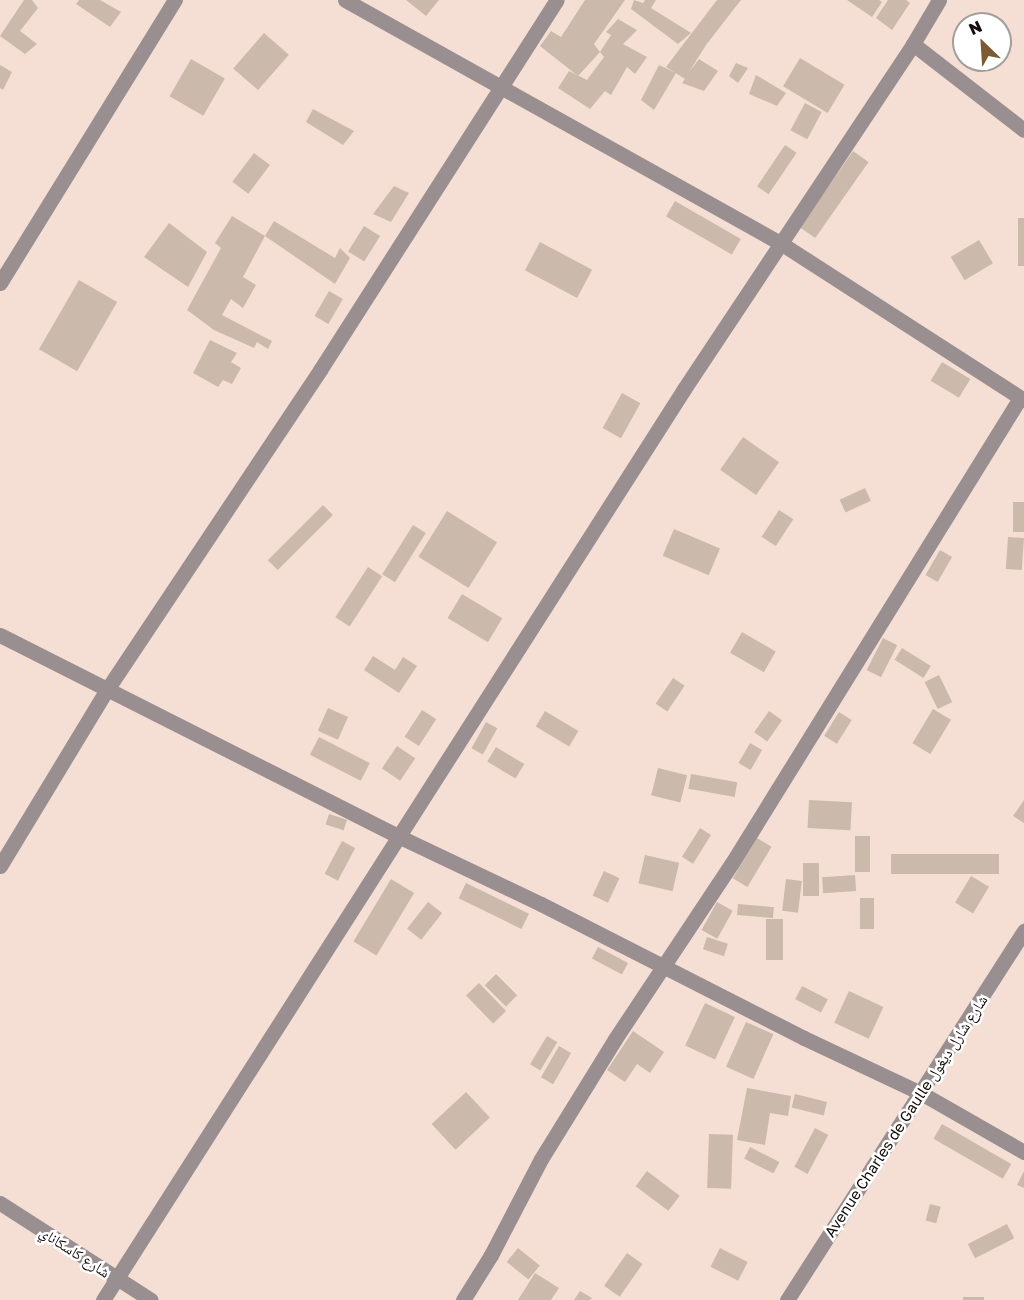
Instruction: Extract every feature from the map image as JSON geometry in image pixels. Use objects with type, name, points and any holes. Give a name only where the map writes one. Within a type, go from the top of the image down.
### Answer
[{"type":"street","points":[[0,283],[175,0]]},
{"type":"street","points":[[345,0],[782,244],[1022,399],[732,863],[663,965],[542,1159],[491,1255],[463,1300]]},
{"type":"street","points":[[0,866],[106,691],[320,370],[557,0]]},
{"type":"street","points":[[103,1300],[684,389],[782,244],[913,44],[939,0]]},
{"type":"street","points":[[913,44],[1024,130]]},
{"type":"street","points":[[0,635],[106,691],[663,965],[804,1038],[921,1093],[1024,1152]]},
{"type":"street","name":"Avenue Charles de Gaulle شارع شارل ديغول","points":[[787,1300],[1024,931]]},
{"type":"street","name":"شارع كاسكاناي","points":[[0,1203],[150,1300]]},
{"type":"building","points":[[24,0],[32,0],[38,8],[20,31],[37,44],[25,54],[0,36]]},
{"type":"building","points":[[79,0],[100,0],[121,12],[110,27],[76,4]]},
{"type":"building","points":[[406,0],[439,0],[426,16]]},
{"type":"building","points":[[585,0],[625,0],[594,44],[600,52],[578,76],[540,46],[551,31],[561,37]]},
{"type":"building","points":[[634,0],[643,3],[645,0],[656,0],[651,8],[691,33],[678,44],[631,9]]},
{"type":"building","points":[[717,0],[741,0],[706,45],[689,72],[699,59],[718,71],[704,91],[682,83],[685,79],[666,67]]},
{"type":"building","points":[[847,0],[879,0],[882,2],[872,17]]},
{"type":"building","points":[[888,0],[906,0],[910,3],[892,30],[876,18]]},
{"type":"building","points":[[618,19],[637,30],[623,44],[647,57],[635,74],[627,67],[611,95],[605,91],[590,109],[558,88],[569,71],[587,80],[604,57],[600,52],[611,35],[606,32]]},
{"type":"building","points":[[264,33],[289,55],[258,90],[233,68]]},
{"type":"building","points":[[800,58],[845,85],[828,113],[783,86]]},
{"type":"building","points":[[191,59],[225,78],[203,116],[170,96]]},
{"type":"building","points":[[736,63],[748,68],[738,83],[729,76]]},
{"type":"building","points":[[0,65],[12,72],[3,90],[0,88]]},
{"type":"building","points":[[659,65],[676,73],[654,110],[641,100]]},
{"type":"building","points":[[756,75],[786,93],[777,106],[749,94]]},
{"type":"building","points":[[805,103],[822,112],[807,139],[790,130]]},
{"type":"building","points":[[313,109],[354,131],[343,145],[306,122]]},
{"type":"building","points":[[785,145],[797,153],[769,194],[757,186]]},
{"type":"building","points":[[853,151],[869,162],[815,238],[800,227]]},
{"type":"building","points":[[254,153],[270,165],[248,194],[232,182]]},
{"type":"building","points":[[394,186],[409,193],[391,222],[373,214]]},
{"type":"building","points":[[675,201],[741,239],[732,255],[666,217]]},
{"type":"building","points":[[232,216],[265,236],[243,277],[256,285],[243,308],[231,299],[222,315],[272,341],[268,349],[257,342],[254,348],[214,330],[187,310],[221,248],[215,243]]},
{"type":"building","points":[[1018,218],[1024,218],[1024,266],[1018,266]]},
{"type":"building","points":[[274,221],[335,258],[340,248],[350,258],[335,284],[265,236]]},
{"type":"building","points":[[169,223],[207,252],[188,287],[144,257]]},
{"type":"building","points":[[364,226],[380,236],[364,262],[348,251]]},
{"type":"building","points":[[979,240],[993,263],[965,280],[951,257]]},
{"type":"building","points":[[540,242],[592,270],[577,298],[525,270]]},
{"type":"building","points":[[79,280],[117,302],[77,371],[39,349]]},
{"type":"building","points":[[329,291],[343,299],[328,324],[314,316]]},
{"type":"building","points":[[210,340],[237,353],[231,362],[241,368],[232,384],[223,380],[218,387],[193,373]]},
{"type":"building","points":[[942,362],[970,379],[959,398],[931,381]]},
{"type":"building","points":[[622,393],[640,403],[621,438],[603,428]]},
{"type":"building","points":[[743,437],[779,462],[756,495],[720,470]]},
{"type":"building","points":[[865,488],[871,501],[846,513],[840,500]]},
{"type":"building","points":[[1013,502],[1024,502],[1024,532],[1013,532]]},
{"type":"building","points":[[323,505],[333,515],[278,570],[268,560]]},
{"type":"building","points":[[779,510],[793,519],[776,546],[762,537]]},
{"type":"building","points":[[447,511],[497,542],[468,588],[418,557]]},
{"type":"building","points":[[413,525],[426,533],[395,582],[382,574]]},
{"type":"building","points":[[674,529],[720,549],[709,575],[663,556]]},
{"type":"building","points":[[1008,537],[1024,538],[1022,570],[1006,569]]},
{"type":"building","points":[[940,550],[952,557],[938,582],[926,575]]},
{"type":"building","points":[[368,567],[382,576],[350,627],[335,617]]},
{"type":"building","points":[[462,594],[502,618],[488,642],[448,618]]},
{"type":"building","points":[[742,632],[776,652],[764,672],[730,653]]},
{"type":"building","points":[[883,638],[897,645],[881,677],[867,670]]},
{"type":"building","points":[[902,648],[931,666],[923,678],[895,660]]},
{"type":"building","points":[[373,656],[395,670],[403,657],[417,666],[399,693],[364,670]]},
{"type":"building","points":[[939,675],[952,702],[938,709],[925,682]]},
{"type":"building","points":[[673,678],[685,686],[667,712],[656,704]]},
{"type":"building","points":[[328,708],[348,717],[338,740],[318,731]]},
{"type":"building","points":[[933,709],[951,720],[930,754],[912,743]]},
{"type":"building","points":[[422,710],[436,719],[419,746],[405,737]]},
{"type":"building","points":[[545,711],[578,731],[569,747],[536,726]]},
{"type":"building","points":[[769,711],[782,720],[767,741],[754,732]]},
{"type":"building","points":[[839,712],[852,720],[837,744],[824,736]]},
{"type":"building","points":[[486,722],[497,728],[483,755],[471,748]]},
{"type":"building","points":[[319,737],[370,763],[361,781],[310,755]]},
{"type":"building","points":[[750,743],[762,750],[751,770],[738,763]]},
{"type":"building","points":[[397,746],[415,758],[400,781],[382,768]]},
{"type":"building","points":[[496,747],[524,764],[516,779],[487,762]]},
{"type":"building","points":[[658,768],[687,775],[680,802],[651,795]]},
{"type":"building","points":[[691,774],[737,782],[735,797],[688,789]]},
{"type":"building","points":[[809,800],[852,802],[850,830],[808,828]]},
{"type":"building","points":[[1024,800],[1024,823],[1013,816]]},
{"type":"building","points":[[329,814],[347,820],[344,830],[326,824]]},
{"type":"building","points":[[700,828],[711,835],[693,864],[682,857]]},
{"type":"building","points":[[855,836],[870,836],[870,872],[855,872]]},
{"type":"building","points":[[757,838],[772,847],[747,887],[733,878]]},
{"type":"building","points":[[342,841],[355,848],[338,881],[325,874]]},
{"type":"building","points":[[891,854],[999,854],[999,874],[891,874]]},
{"type":"building","points":[[645,855],[679,863],[673,891],[638,883]]},
{"type":"building","points":[[803,863],[819,863],[819,896],[803,896]]},
{"type":"building","points":[[604,871],[619,878],[608,903],[593,895]]},
{"type":"building","points":[[855,875],[856,891],[823,893],[822,877]]},
{"type":"building","points":[[971,876],[989,887],[973,913],[955,903]]},
{"type":"building","points":[[391,879],[414,893],[377,955],[353,942]]},
{"type":"building","points":[[786,879],[802,881],[798,913],[782,911]]},
{"type":"building","points":[[466,883],[529,914],[521,929],[459,898]]},
{"type":"building","points":[[860,898],[874,898],[874,929],[860,929]]},
{"type":"building","points":[[428,902],[442,913],[421,940],[407,929]]},
{"type":"building","points":[[717,902],[733,911],[717,939],[701,930]]},
{"type":"building","points":[[738,904],[774,907],[773,918],[737,915]]},
{"type":"building","points":[[766,919],[783,919],[783,960],[766,960]]},
{"type":"building","points":[[707,937],[728,944],[724,956],[703,949]]},
{"type":"building","points":[[598,947],[628,963],[622,974],[592,958]]},
{"type":"building","points":[[496,974],[517,995],[506,1007],[485,985]]},
{"type":"building","points":[[479,983],[506,1011],[493,1024],[466,996]]},
{"type":"building","points":[[802,986],[828,999],[821,1013],[795,999]]},
{"type":"building","points":[[849,991],[883,1007],[869,1039],[834,1023]]},
{"type":"building","points":[[705,1003],[735,1017],[715,1060],[685,1046]]},
{"type":"building","points":[[746,1022],[773,1034],[753,1079],[726,1067]]},
{"type":"building","points":[[633,1031],[664,1052],[650,1073],[637,1064],[625,1082],[607,1070]]},
{"type":"building","points":[[547,1036],[557,1042],[540,1070],[530,1064]]},
{"type":"building","points":[[559,1046],[571,1053],[553,1084],[541,1077]]},
{"type":"building","points":[[747,1088],[791,1096],[788,1116],[770,1113],[765,1145],[737,1140]]},
{"type":"building","points":[[466,1092],[490,1118],[455,1150],[432,1124]]},
{"type":"building","points":[[795,1094],[827,1102],[824,1116],[792,1108]]},
{"type":"building","points":[[942,1124],[1011,1164],[1003,1179],[934,1139]]},
{"type":"building","points":[[815,1128],[828,1135],[808,1174],[794,1167]]},
{"type":"building","points":[[709,1134],[733,1135],[731,1189],[707,1188]]},
{"type":"building","points":[[750,1147],[779,1162],[774,1174],[744,1159]]},
{"type":"building","points":[[647,1171],[680,1196],[668,1211],[636,1186]]},
{"type":"building","points":[[1024,1171],[1024,1188],[1017,1185]]},
{"type":"building","points":[[930,1204],[941,1207],[936,1223],[926,1220]]},
{"type":"building","points":[[1007,1224],[1014,1238],[975,1258],[968,1244]]},
{"type":"building","points":[[518,1248],[540,1266],[528,1280],[507,1262]]},
{"type":"building","points":[[720,1248],[748,1262],[738,1281],[710,1267]]},
{"type":"building","points":[[627,1253],[643,1264],[620,1297],[604,1286]]},
{"type":"building","points":[[535,1273],[559,1288],[551,1300],[518,1300]]},
{"type":"building","points":[[580,1291],[592,1298],[574,1300]]},
{"type":"building","points":[[963,1297],[984,1297],[984,1300],[963,1300]]}]
